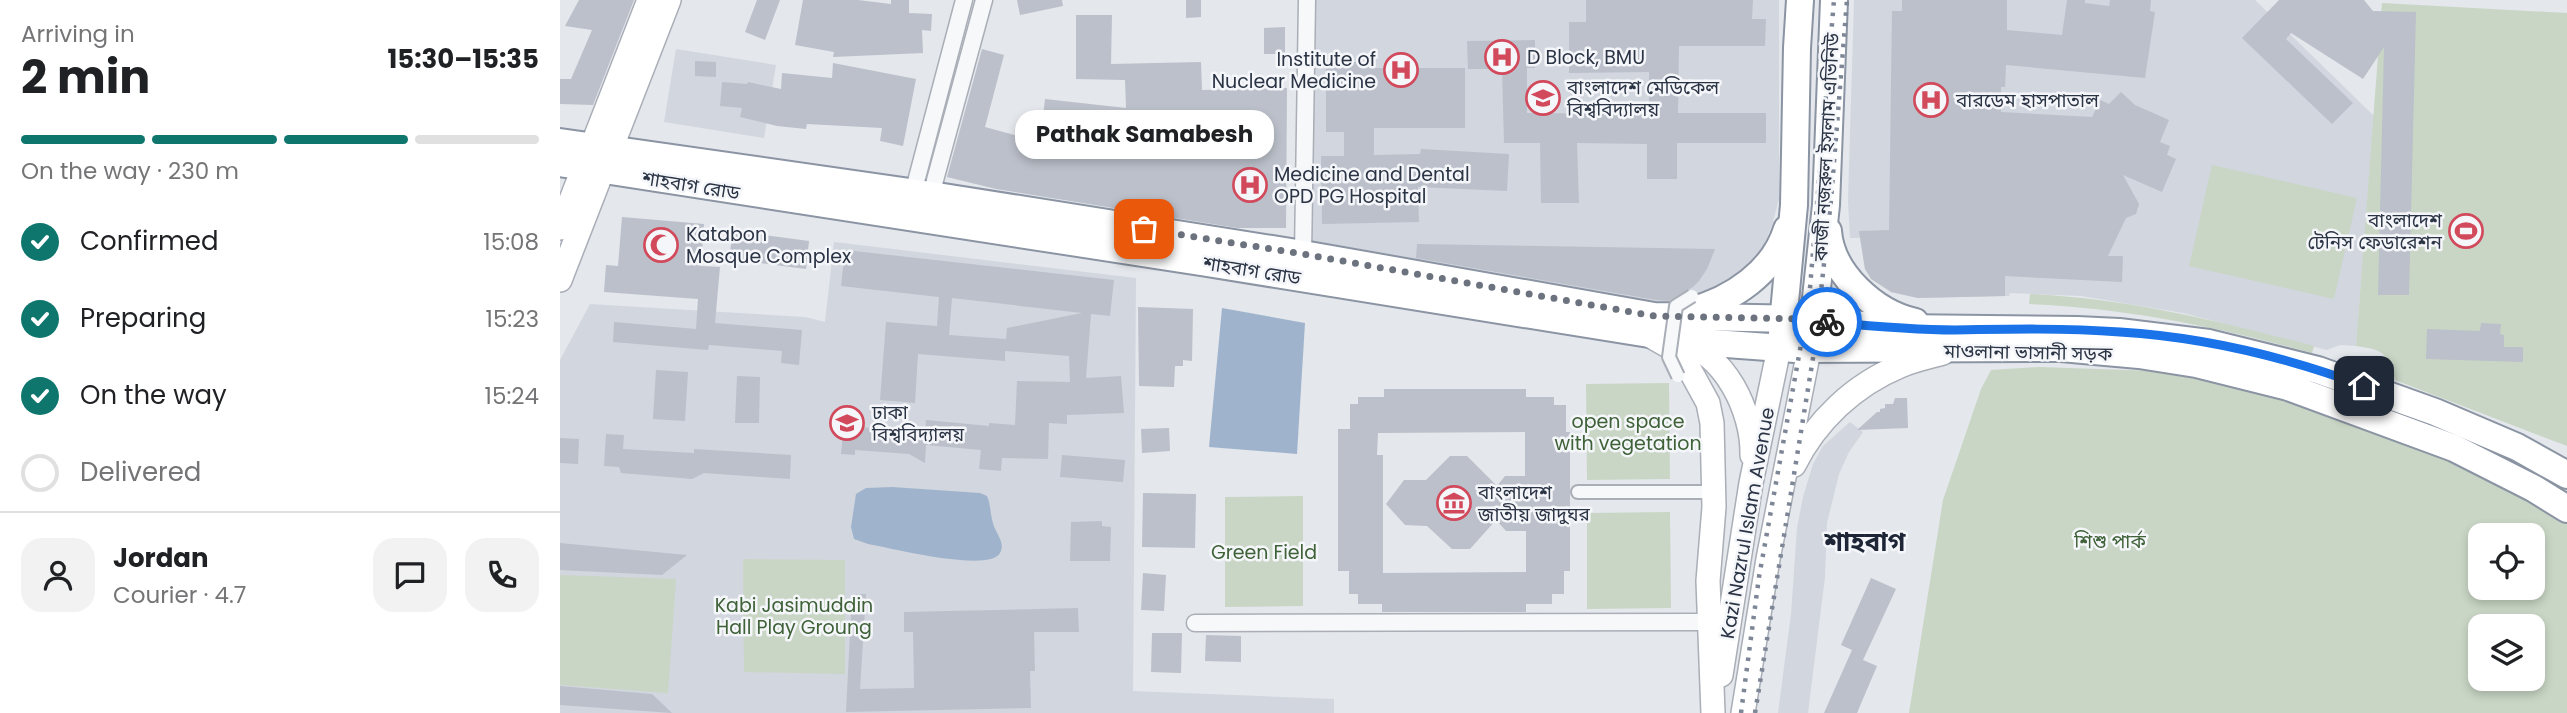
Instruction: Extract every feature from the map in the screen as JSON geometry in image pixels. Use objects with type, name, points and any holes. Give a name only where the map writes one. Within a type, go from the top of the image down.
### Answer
[{"type":"highway","name":"কাজী নজরুল ইসলাম এভিনিউ","points":[[1797,334],[1794,205],[1800,0]]},
{"type":"highway","name":"কাজী নজরুল ইসলাম এভিনিউ","points":[[1797,334],[1826,205],[1834,0]]},
{"type":"highway","points":[[560,142],[590,159]]},
{"type":"highway","name":"শাহবাগ রোড","points":[[590,159],[922,194],[1303,254],[1651,326]]},
{"type":"highway","name":"শাহবাগ রোড","points":[[590,159],[1207,262],[1651,326],[1797,334]]},
{"type":"highway","points":[[1651,326],[1715,304],[1739,290],[1757,275],[1784,239],[1794,205]]},
{"type":"highway","points":[[1826,205],[1828,237],[1833,254],[1842,272],[1857,288],[1885,310],[1953,340]]},
{"type":"highway","name":"মাওলানা ভাসানী সড়ক","points":[[1797,334],[1896,328],[1953,340],[2139,355],[2196,364],[2253,378],[2345,407],[2454,448],[2533,488],[2567,509]]},
{"type":"highway","name":"মাওলানা ভাসানী সড়ক","points":[[1953,340],[2031,328],[2119,332],[2210,343],[2340,377],[2435,412],[2517,447],[2567,475]]},
{"type":"main road","points":[[560,280],[590,159],[649,0]]},
{"type":"main road","points":[[560,228],[590,159],[668,0]]},
{"type":"main road","points":[[1651,326],[1711,358],[1729,380],[1743,409],[1752,442],[1751,483]]},
{"type":"main road","points":[[1651,326],[1685,361],[1708,403],[1712,423],[1714,492],[1708,581],[1714,713]]},
{"type":"main road","name":"Kazi Nazrul Islam Avenue","points":[[1714,713],[1751,483],[1797,334]]},
{"type":"main road","name":"Kazi Nazrul Islam Avenue","points":[[1743,713],[1768,559],[1784,486],[1797,334]]},
{"type":"main road","points":[[1784,486],[1804,444],[1842,402],[1869,383],[1953,340]]},
{"type":"street","points":[[1303,254],[1307,0]]},
{"type":"street","points":[[963,2],[982,4],[922,194],[963,2]]},
{"type":"street","points":[[1678,376],[1669,357],[1676,306],[1692,296]]},
{"type":"street","points":[[1578,492],[1714,492]]},
{"type":"street","points":[[1195,623],[1709,622]]},
{"type":"shaded area","name":"বাংলাদেশ মেডিকেল বিশ্ববিদ্যালয়","points":[[1309,0],[1779,0],[1779,199],[1759,258],[1734,285],[1671,306],[1307,249]]},
{"type":"shaded area","points":[[1854,0],[2255,0],[2374,116],[2356,346],[2340,345],[2327,350],[2183,313],[2081,296],[2010,293],[2009,296],[1918,298],[1891,292],[1865,269],[1860,238],[1850,238],[1848,201]]},
{"type":"shaded area","points":[[676,49],[776,65],[764,138],[664,122]]},
{"type":"shaded area","name":"ঢাকা বিশ্ববিদ্যালয়","points":[[834,242],[1136,278],[1133,691],[1334,699],[1334,713],[560,713],[560,360],[590,304],[805,317],[825,322]]},
{"type":"shaded area","points":[[1850,422],[1863,432],[1849,452],[1839,474],[1827,523],[1825,577],[1808,713],[1778,713],[1791,614],[1797,528],[1803,497],[1813,464],[1823,446]]},
{"type":"green space","name":"বাংলাদেশ টেনিস ফেডারেশন","points":[[2382,3],[2567,13],[2567,446],[2395,380],[2390,364],[2383,354],[2356,346]]},
{"type":"green space","points":[[2212,165],[2357,198],[2334,299],[2189,266]]},
{"type":"green space","points":[[2030,294],[2139,306],[2314,346],[2312,353],[2172,320],[2029,304]]},
{"type":"green space","name":"শিশু পার্ক","points":[[2039,367],[2155,371],[2258,391],[2317,408],[2464,462],[2567,522],[2567,713],[1909,713],[1943,500],[1981,389],[1991,370]]},
{"type":"green space","name":"open space with vegetation","points":[[1669,383],[1670,479],[1587,480],[1586,384]]},
{"type":"green space","name":"Green Field","points":[[1303,496],[1303,606],[1225,607],[1225,497]]},
{"type":"green space","points":[[1670,512],[1671,608],[1587,609],[1587,513]]},
{"type":"green space","name":"Kabi Jasimuddin Hall Play Groung","points":[[743,559],[845,560],[845,674],[744,672]]},
{"type":"green space","points":[[560,575],[676,579],[668,693],[560,685]]},
{"type":"water","points":[[1222,308],[1305,323],[1297,454],[1209,447]]},
{"type":"water","points":[[892,487],[980,493],[987,496],[994,527],[1001,541],[1000,553],[992,559],[978,561],[938,558],[854,539],[851,527],[856,494],[866,488]]},
{"type":"building","points":[[579,0],[634,0],[593,105],[560,104],[560,79],[571,79],[592,30],[565,26]]},
{"type":"building","points":[[757,0],[780,0],[765,40],[745,32]]},
{"type":"building","points":[[803,0],[858,0],[891,4],[891,0],[909,0],[909,13],[932,14],[931,31],[922,30],[923,53],[833,57],[834,52],[795,45]]},
{"type":"building","points":[[1017,0],[1062,0],[1063,6],[1020,15]]},
{"type":"building","points":[[1186,0],[1201,0],[1201,17],[1186,18]]},
{"type":"building","points":[[1586,0],[1753,0],[1752,19],[1766,19],[1765,46],[1679,46],[1678,113],[1766,113],[1766,143],[1677,143],[1677,179],[1647,179],[1647,144],[1577,143],[1579,203],[1541,203],[1540,143],[1504,143],[1502,69],[1468,69],[1467,41],[1535,40],[1535,68],[1527,68],[1527,113],[1649,114],[1649,72],[1569,73],[1569,22],[1586,22]]},
{"type":"building","points":[[1902,0],[2007,0],[2007,30],[2062,35],[2067,0],[2085,0],[2085,3],[2109,6],[2110,0],[2151,0],[2150,11],[2155,12],[2145,78],[2006,65],[2005,87],[2001,87],[2001,112],[2092,117],[2100,100],[2109,104],[2121,92],[2135,105],[2169,120],[2160,142],[2170,146],[2167,155],[2176,159],[2162,192],[2123,175],[2139,204],[2136,214],[2126,218],[2108,256],[2123,256],[2122,282],[2005,276],[2005,296],[1918,298],[1891,292],[1871,279],[1865,269],[1859,231],[1889,230],[1892,11],[1902,11]]},
{"type":"building","points":[[2279,0],[2364,0],[2373,11],[2416,12],[2409,295],[2378,295],[2384,47],[2363,79],[2291,33],[2286,39],[2353,103],[2332,124],[2242,38]]},
{"type":"building","points":[[1076,15],[1112,15],[1111,64],[1201,62],[1202,90],[1287,88],[1286,228],[1237,228],[996,189],[947,177],[982,49],[1004,55],[985,127],[1040,142],[1045,99],[1126,108],[1125,80],[1076,79]]},
{"type":"building","points":[[1285,27],[1285,54],[1264,54],[1264,28]]},
{"type":"building","points":[[695,61],[716,62],[716,77],[695,76]]},
{"type":"building","points":[[1326,62],[1369,62],[1369,68],[1465,68],[1465,128],[1374,128],[1374,155],[1420,154],[1421,149],[1509,154],[1507,191],[1418,187],[1419,222],[1322,224],[1321,156],[1344,156],[1344,132],[1326,132]]},
{"type":"building","points":[[833,63],[916,79],[903,146],[880,141],[882,128],[807,124],[806,129],[777,126],[740,117],[742,108],[720,106],[722,82],[748,82],[781,89],[782,73],[832,78]]},
{"type":"building","name":"Katabon Mosque Complex","points":[[622,217],[704,224],[701,266],[720,267],[715,323],[802,330],[799,365],[781,363],[782,351],[709,345],[708,350],[613,342],[614,322],[696,329],[698,299],[604,292],[606,265],[618,266]]},
{"type":"building","points":[[733,231],[809,241],[806,269],[729,259]]},
{"type":"building","points":[[1417,244],[1715,249],[1699,281],[1669,301],[1416,258]]},
{"type":"building","points":[[845,250],[1114,280],[1110,316],[1091,314],[1086,378],[1121,376],[1124,413],[1067,415],[1067,424],[1049,423],[1048,459],[1002,458],[1001,471],[979,469],[981,450],[926,445],[925,463],[909,454],[855,450],[855,455],[841,454],[845,410],[861,412],[860,427],[925,433],[926,420],[989,426],[989,423],[1015,425],[1017,381],[1070,382],[1069,356],[1005,351],[1005,361],[918,354],[915,403],[880,400],[886,322],[937,326],[939,297],[841,286]],"holes":[[[952,298],[1082,313],[1007,328],[1006,339],[949,335]]]},
{"type":"building","points":[[1138,307],[1193,309],[1192,361],[1183,360],[1183,366],[1175,366],[1174,387],[1139,386]]},
{"type":"building","points":[[2481,323],[2501,324],[2500,334],[2504,335],[2504,347],[2523,347],[2523,362],[2426,359],[2427,329],[2480,331]]},
{"type":"building","points":[[656,370],[688,372],[685,421],[653,419]]},
{"type":"building","points":[[737,376],[760,377],[759,423],[735,423]]},
{"type":"building","name":"বাংলাদেশ জাতীয় জাদুঘর","points":[[1384,389],[1526,389],[1526,397],[1554,397],[1554,405],[1566,405],[1566,432],[1570,432],[1570,571],[1564,571],[1564,594],[1552,594],[1552,604],[1526,604],[1526,612],[1382,612],[1382,604],[1358,604],[1358,594],[1349,594],[1349,571],[1338,571],[1338,429],[1350,429],[1350,404],[1358,404],[1358,397],[1384,397]],"holes":[[[1525,432],[1525,476],[1505,476],[1497,486],[1467,456],[1450,456],[1426,480],[1404,480],[1386,504],[1405,525],[1427,526],[1452,549],[1470,549],[1496,520],[1506,531],[1526,531],[1526,572],[1383,573],[1383,455],[1377,455],[1378,433]]]},
{"type":"building","points":[[1895,398],[1907,398],[1908,428],[1857,430],[1880,412],[1880,409],[1885,408],[1885,404],[1893,404]]},
{"type":"building","points":[[1169,428],[1170,451],[1142,453],[1141,429]]},
{"type":"building","points":[[606,434],[624,435],[623,449],[694,453],[694,449],[791,455],[790,479],[704,473],[692,479],[621,473],[619,467],[604,466]]},
{"type":"building","points":[[560,438],[579,439],[578,464],[560,463]]},
{"type":"building","points":[[1062,455],[1125,460],[1123,482],[1060,477]]},
{"type":"building","points":[[1143,493],[1196,494],[1195,548],[1142,547]]},
{"type":"building","points":[[1102,521],[1102,526],[1111,527],[1110,561],[1070,561],[1071,522]]},
{"type":"building","points":[[560,543],[687,555],[662,575],[560,570]]},
{"type":"building","points":[[1143,573],[1166,575],[1164,611],[1141,610]]},
{"type":"building","points":[[1871,578],[1896,589],[1863,660],[1877,666],[1857,713],[1824,713],[1852,650],[1841,645]]},
{"type":"building","points":[[852,594],[866,594],[860,689],[914,688],[913,632],[904,632],[904,612],[1078,608],[1079,632],[1034,632],[1035,671],[1030,671],[1031,708],[846,712]]},
{"type":"building","points":[[1152,633],[1182,633],[1181,673],[1151,672]]},
{"type":"building","points":[[1206,635],[1241,636],[1241,662],[1205,661]]},
{"type":"building","points":[[560,686],[652,694],[672,713],[560,705]]},
{"type":"railway","points":[[1741,713],[1759,577],[1809,300],[1834,0]]},
{"type":"railway","points":[[1755,713],[1815,346],[1831,200],[1847,0]]},
{"type":"way so far","points":[[1144,229],[1654,316],[1827,322]]},
{"type":"place","name":"D Block, BMU","points":[[1502,57]]},
{"type":"place","name":"Institute of Nuclear Medicine","points":[[1401,70]]},
{"type":"place","name":"বাংলাদেশ মেডিকেল বিশ্ববিদ্যালয়","points":[[1543,98]]},
{"type":"place","name":"বারডেম হাসপাতাল","points":[[1931,100]]},
{"type":"place","name":"Medicine and Dental OPD PG Hospital","points":[[1250,185]]},
{"type":"place","name":"Pathak Samabesh","points":[[1144,229]]},
{"type":"place","name":"বাংলাদেশ টেনিস ফেডারেশন","points":[[2466,231]]},
{"type":"place","name":"Katabon Mosque Complex","points":[[661,245]]},
{"type":"place","name":"ঢাকা বিশ্ববিদ্যালয়","points":[[847,423]]},
{"type":"place","name":"বাংলাদেশ জাতীয় জাদুঘর","points":[[1454,503]]},
{"type":"district","name":"শাহবাগ","points":[[1865,542]]},
{"type":"route","points":[[1827,322],[1896,328],[2031,328],[2145,334],[2210,343],[2265,356],[2364,386]]}]
